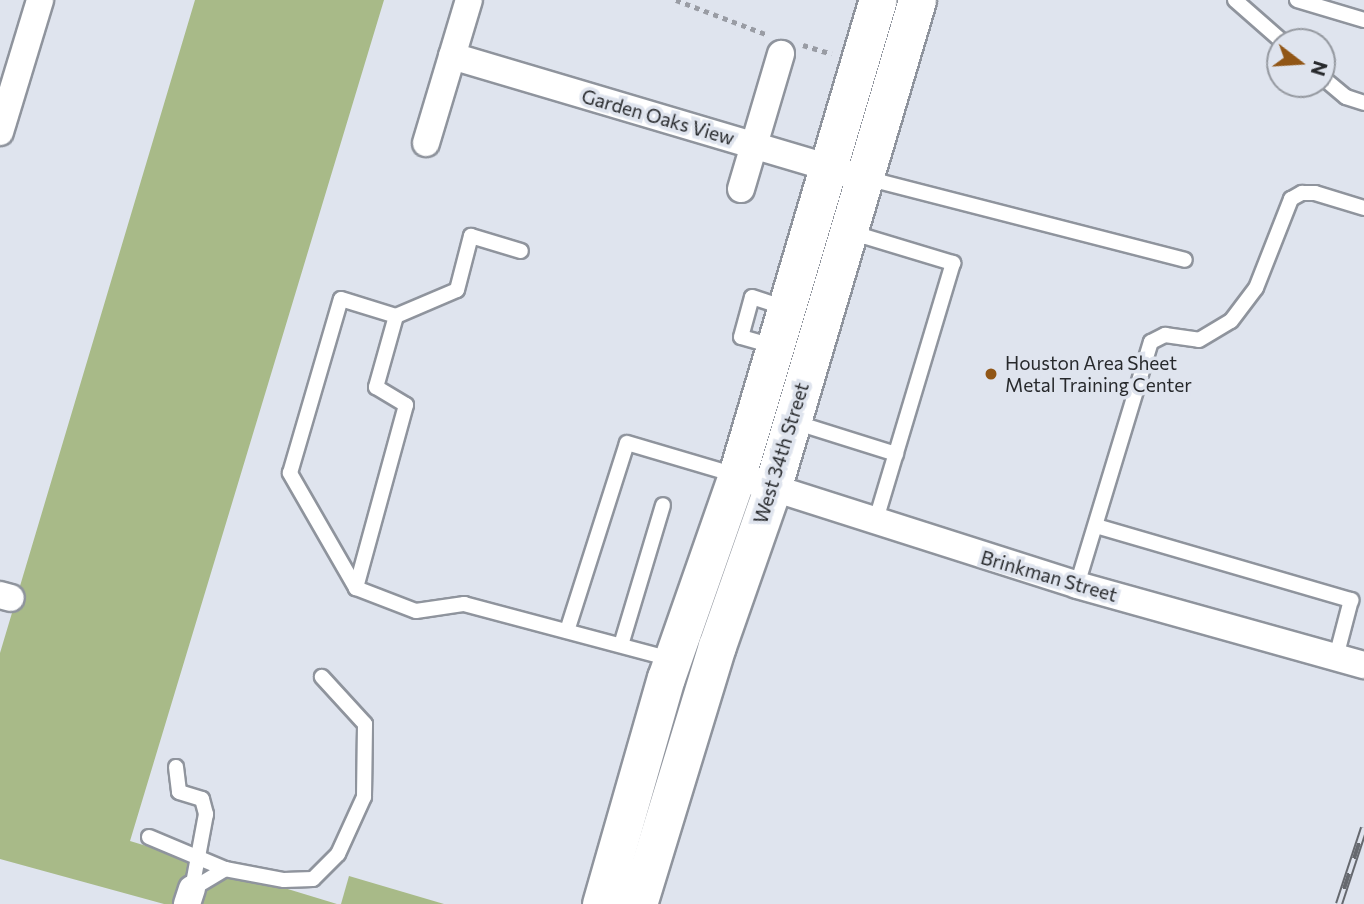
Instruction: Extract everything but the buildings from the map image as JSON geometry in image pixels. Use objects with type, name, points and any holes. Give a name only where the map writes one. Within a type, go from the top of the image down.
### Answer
[{"type":"main road","name":"West 34th Street","points":[[606,903],[629,807],[673,659],[737,475],[878,0]]},
{"type":"main road","name":"West 34th Street","points":[[638,904],[772,489],[917,0]]},
{"type":"main road","points":[[629,807],[665,817]]},
{"type":"street","points":[[0,132],[40,0]]},
{"type":"street","points":[[426,143],[469,0]]},
{"type":"street","points":[[741,189],[784,44]]},
{"type":"street","name":"Garden Oaks View","points":[[452,56],[864,178]]},
{"type":"street","name":"Brinkman Street","points":[[737,475],[875,523],[1077,585],[1364,665]]},
{"type":"lane","points":[[1235,0],[1267,28]]},
{"type":"lane","points":[[1297,0],[1364,20]]},
{"type":"lane","points":[[1336,89],[1346,97],[1364,103]]},
{"type":"lane","points":[[864,178],[1185,260]]},
{"type":"lane","points":[[1077,585],[1151,342],[1165,335],[1199,340],[1231,321],[1256,288],[1291,199],[1302,192],[1315,193],[1364,208]]},
{"type":"lane","points":[[848,232],[953,263],[875,523]]},
{"type":"lane","points":[[521,251],[471,236],[457,290],[396,316],[341,299],[290,473],[356,588],[416,611],[464,604],[673,659]]},
{"type":"lane","points":[[356,588],[406,405],[376,387],[396,316]]},
{"type":"lane","points":[[792,421],[896,454]]},
{"type":"lane","points":[[567,631],[627,443],[737,475]]},
{"type":"lane","points":[[621,645],[663,505]]},
{"type":"lane","points":[[1096,526],[1351,600],[1336,657]]},
{"type":"lane","points":[[149,837],[198,861],[225,869],[284,880],[313,879],[338,854],[364,797],[365,723],[322,677]]},
{"type":"lane","points":[[176,767],[179,792],[202,799],[206,814],[190,897]]},
{"type":"lane","points":[[190,897],[225,869]]},
{"type":"path","points":[[676,0],[715,11],[713,18],[784,44],[821,51]]},
{"type":"green space","points":[[195,0],[384,0],[130,841],[337,904],[164,904],[0,859],[0,653]]},
{"type":"green space","points":[[349,876],[444,904],[341,904]]},
{"type":"railway","points":[[1339,904],[1364,828]]},
{"type":"place","name":"Houston Area Sheet Metal Training Center","points":[[991,374]]}]
